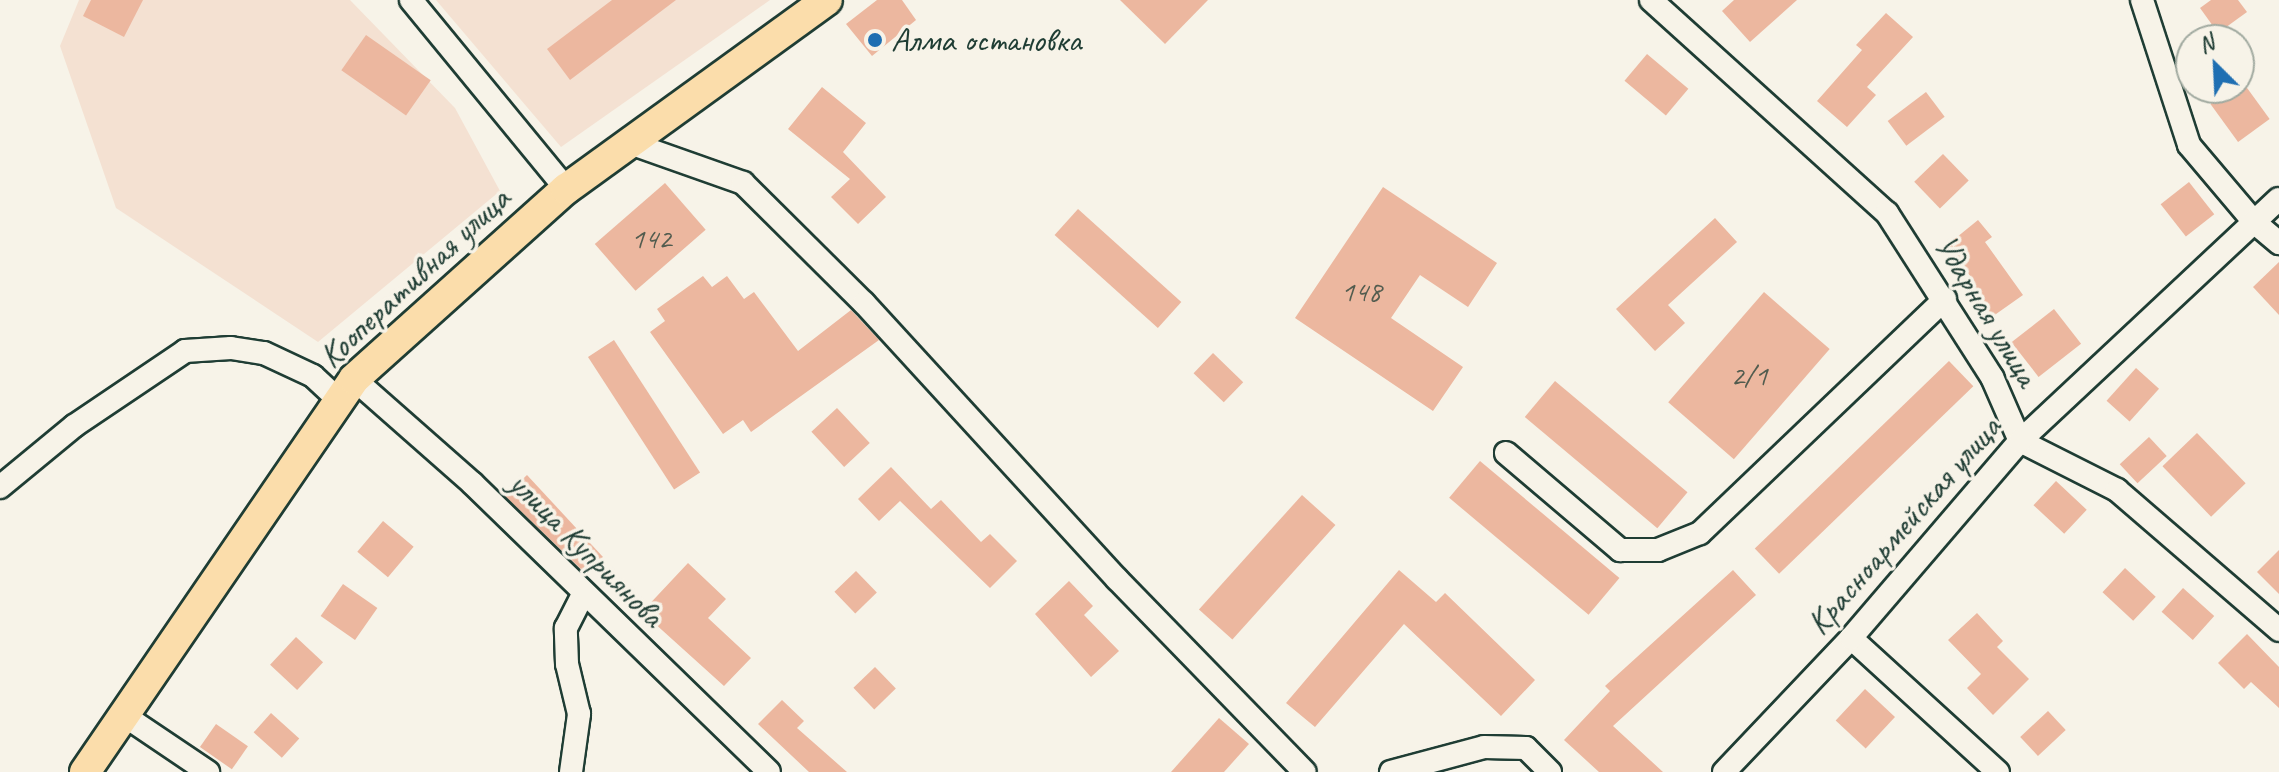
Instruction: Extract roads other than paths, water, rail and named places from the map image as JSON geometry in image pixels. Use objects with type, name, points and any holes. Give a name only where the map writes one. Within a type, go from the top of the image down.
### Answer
[{"type":"main road","name":"Кооперативная улица","points":[[85,772],[346,388],[566,189],[827,0]]},
{"type":"street","points":[[411,0],[566,189]]},
{"type":"street","name":"Ударная улица","points":[[1651,0],[1887,213],[1945,299],[1992,377],[2020,441],[2117,490],[2279,630]]},
{"type":"street","points":[[2142,0],[2189,145],[2254,222],[2279,243]]},
{"type":"street","points":[[630,143],[743,183],[864,303],[1117,579],[1305,772]]},
{"type":"street","name":"Красноармейская улица","points":[[1724,772],[1851,638],[2020,441],[2279,199]]},
{"type":"street","points":[[1506,453],[1620,550],[1658,550],[1700,533],[1945,299]]},
{"type":"street","name":"улица Куприянова","points":[[0,487],[74,426],[185,351],[231,348],[264,353],[346,388],[472,483],[583,595],[769,772]]},
{"type":"street","points":[[571,772],[579,714],[567,664],[566,628],[583,595]]},
{"type":"street","points":[[1851,638],[1998,772]]},
{"type":"street","points":[[122,714],[208,772]]},
{"type":"street","points":[[1391,772],[1484,747],[1526,748],[1550,772]]},
{"type":"place","name":"Алма остановка","points":[[875,40]]}]
